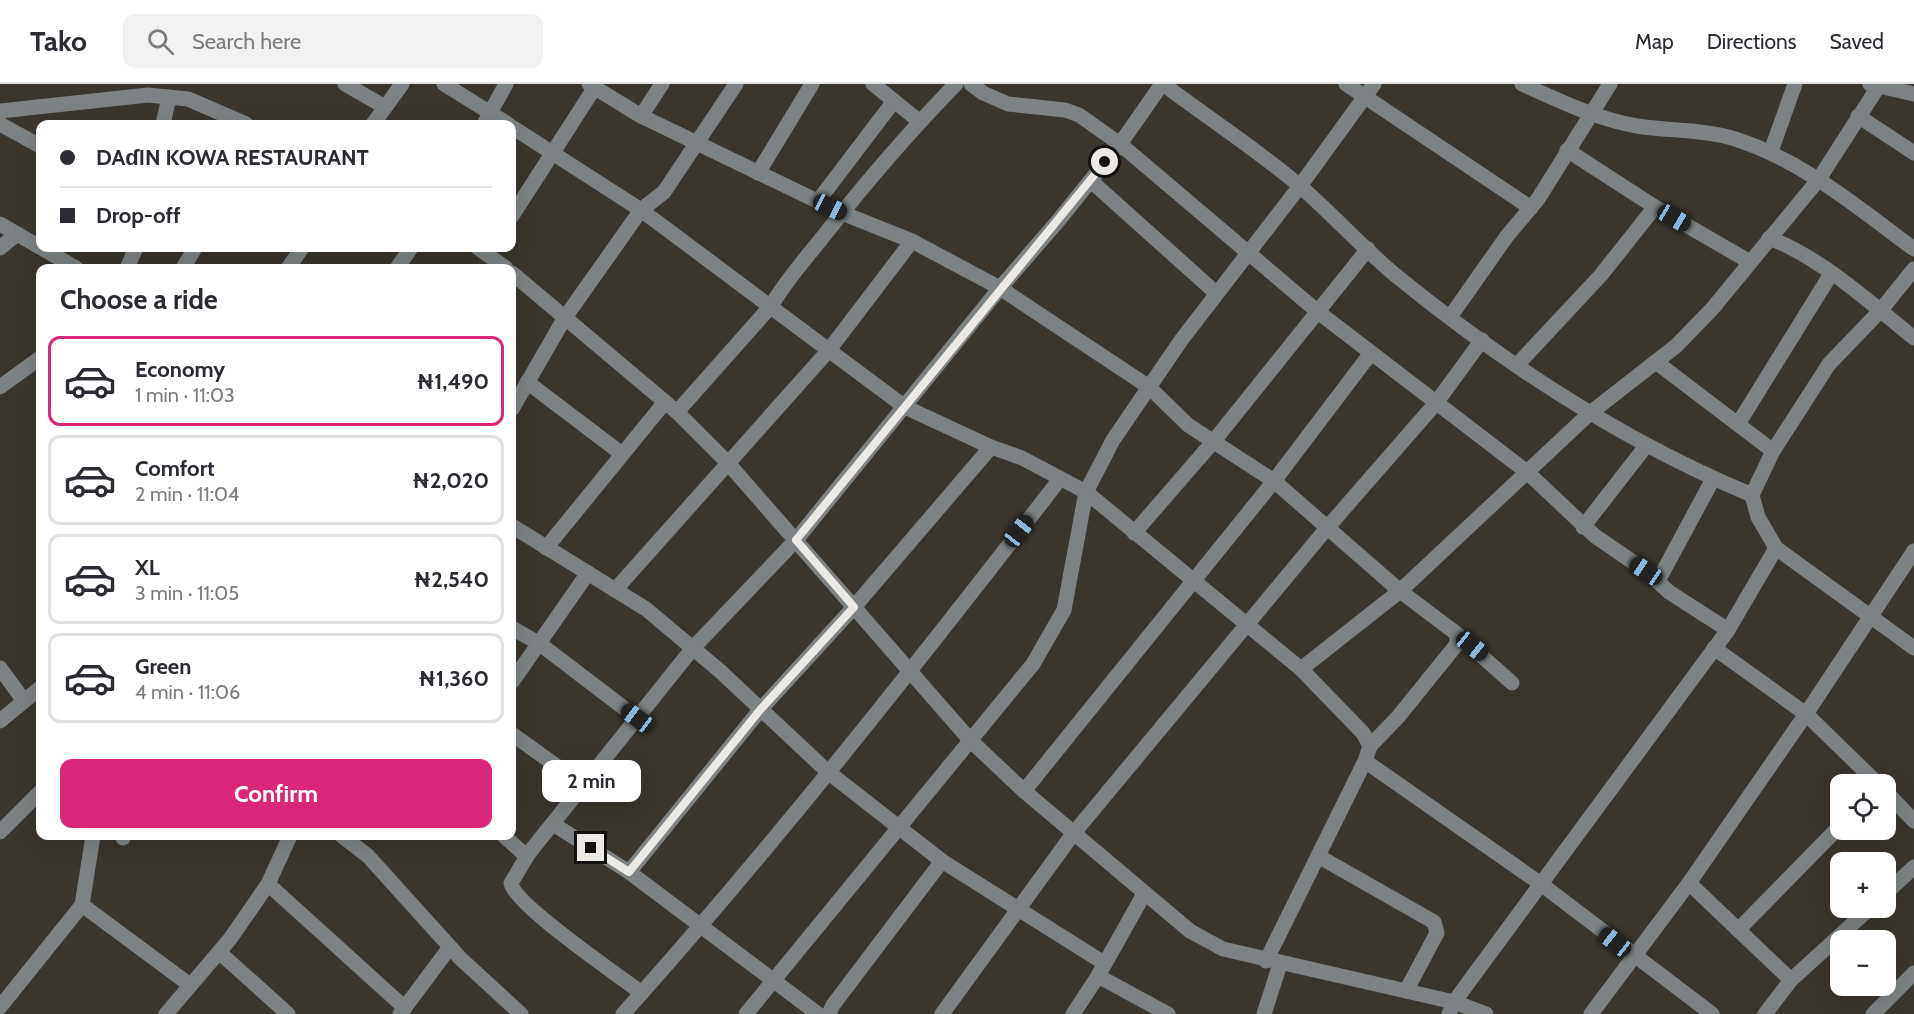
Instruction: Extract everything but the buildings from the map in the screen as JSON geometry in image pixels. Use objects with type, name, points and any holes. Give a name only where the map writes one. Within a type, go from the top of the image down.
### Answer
[{"type":"street","points":[[345,84],[385,107]]},
{"type":"street","points":[[376,120],[402,84]]},
{"type":"street","points":[[444,84],[487,119],[506,84]]},
{"type":"street","points":[[641,116],[662,84]]},
{"type":"street","points":[[516,402],[564,319],[641,210],[664,192],[736,84]]},
{"type":"street","points":[[758,172],[812,84]]},
{"type":"street","points":[[873,84],[919,121]]},
{"type":"street","points":[[677,412],[771,306],[780,290],[919,121],[956,84]]},
{"type":"street","points":[[971,84],[983,93],[1008,104],[1065,110],[1079,115],[1120,144],[1318,312],[1527,472],[1583,527],[1658,581],[1669,592],[1728,630]]},
{"type":"street","points":[[642,993],[549,923],[513,891],[511,884],[529,853],[693,648],[796,540],[1000,288],[1091,181],[1162,84],[1300,186],[1368,249],[1450,317],[1517,365],[1589,414],[1646,446],[1713,479],[1752,495]]},
{"type":"street","points":[[1346,84],[1370,90],[1531,208]]},
{"type":"street","points":[[1522,84],[1590,115],[1636,126],[1729,137],[1771,151],[1819,179],[1914,249]]},
{"type":"street","points":[[1450,317],[1507,236],[1531,208],[1611,84]]},
{"type":"street","points":[[1771,151],[1795,84]]},
{"type":"street","points":[[1301,669],[1400,591],[1589,414],[1676,346],[1712,309],[1819,179],[1876,85],[1914,94]]},
{"type":"street","points":[[516,210],[552,155],[592,86],[641,116],[842,213],[912,241],[1000,288],[1149,387],[1188,425],[1274,481],[1400,591],[1457,634],[1512,683]]},
{"type":"street","points":[[746,1014],[1033,664],[1064,610],[1086,492],[1113,440],[1216,294],[1300,186],[1370,90]]},
{"type":"street","points":[[0,111],[103,98],[148,95],[188,99],[237,120]]},
{"type":"street","points":[[164,120],[169,97]]},
{"type":"street","points":[[818,201],[894,101]]},
{"type":"street","points":[[1858,116],[1914,153]]},
{"type":"street","points":[[0,124],[36,144]]},
{"type":"street","points":[[516,130],[641,210],[905,407],[991,447],[1022,458],[1086,492],[1301,669],[1363,733],[1367,754],[1712,1014]]},
{"type":"street","points":[[1567,150],[1655,207],[1750,262]]},
{"type":"street","points":[[1091,181],[1216,294]]},
{"type":"street","points":[[1517,365],[1601,275],[1655,207]]},
{"type":"street","points":[[0,224],[36,246]]},
{"type":"street","points":[[0,248],[16,235]]},
{"type":"street","points":[[1769,238],[1787,245],[1831,274],[1914,338]]},
{"type":"street","points":[[615,590],[829,350],[912,241]]},
{"type":"street","points":[[1134,533],[1213,442],[1368,249]]},
{"type":"street","points":[[47,252],[69,264]]},
{"type":"street","points":[[1914,269],[1880,311],[1829,364],[1773,451],[1752,495],[1758,517],[1776,548],[1914,648]]},
{"type":"street","points":[[1738,424],[1831,274]]},
{"type":"street","points":[[516,277],[677,412],[727,462],[972,741],[1073,834],[1190,931],[1222,949],[1273,963],[1406,991],[1452,1008],[1486,1014]]},
{"type":"street","points":[[942,1014],[1073,834],[1327,528],[1436,403],[1482,340]]},
{"type":"street","points":[[1024,791],[1274,481],[1371,353]]},
{"type":"street","points":[[0,387],[36,361]]},
{"type":"street","points":[[1656,362],[1773,451]]},
{"type":"street","points":[[527,382],[622,454]]},
{"type":"street","points":[[546,548],[665,402]]},
{"type":"street","points":[[1583,527],[1646,446]]},
{"type":"street","points":[[629,872],[760,710],[854,607],[991,447]]},
{"type":"street","points":[[623,1014],[700,928],[828,772],[1060,479]]},
{"type":"street","points":[[1658,581],[1713,479]]},
{"type":"street","points":[[516,529],[646,609],[693,648],[828,772],[900,829],[942,861],[1018,909],[1168,1014]]},
{"type":"street","points":[[1452,1008],[1540,884],[1728,630],[1776,548]]},
{"type":"street","points":[[1591,1014],[1689,883],[1806,714],[1914,551]]},
{"type":"street","points":[[516,677],[588,573]]},
{"type":"street","points":[[516,630],[540,644],[637,718]]},
{"type":"street","points":[[1263,1014],[1273,963],[1318,856],[1367,754],[1457,644],[1457,634]]},
{"type":"street","points":[[1714,648],[1806,714],[1868,774]]},
{"type":"street","points":[[0,668],[24,701]]},
{"type":"street","points":[[0,721],[36,691]]},
{"type":"street","points":[[516,737],[583,785]]},
{"type":"street","points":[[0,832],[36,798]]},
{"type":"street","points":[[1896,802],[1914,821]]},
{"type":"street","points":[[553,824],[629,872],[700,928],[818,1014]]},
{"type":"street","points":[[1738,930],[1830,836]]},
{"type":"street","points":[[0,1006],[82,905],[92,840]]},
{"type":"street","points":[[166,1014],[219,952],[268,884],[288,840]]},
{"type":"street","points":[[347,840],[368,856],[399,887],[450,947],[521,1014]]},
{"type":"street","points":[[508,840],[523,853],[529,853]]},
{"type":"street","points":[[1318,856],[1434,922],[1437,933],[1406,991]]},
{"type":"street","points":[[829,1014],[833,1005],[942,861]]},
{"type":"street","points":[[1896,884],[1914,867]]},
{"type":"street","points":[[1689,883],[1791,980]]},
{"type":"street","points":[[268,884],[403,1011],[450,947]]},
{"type":"street","points":[[1073,1014],[1144,894]]},
{"type":"street","points":[[82,905],[190,985]]},
{"type":"street","points":[[1765,1014],[1791,980],[1859,918]]},
{"type":"street","points":[[219,952],[288,1014]]},
{"type":"street","points":[[1872,1014],[1914,973]]},
{"type":"route","points":[[591,848],[629,872],[760,710],[854,607],[796,540],[1105,162]]}]
